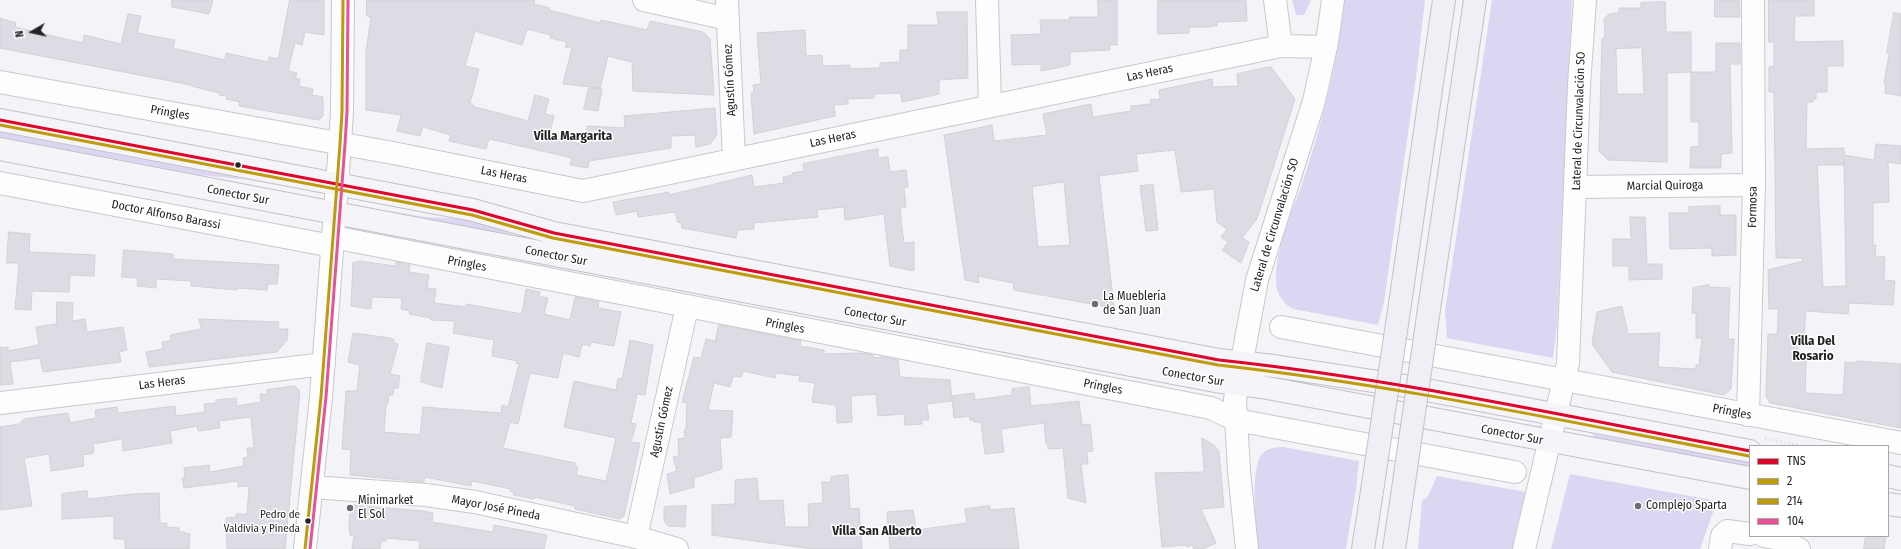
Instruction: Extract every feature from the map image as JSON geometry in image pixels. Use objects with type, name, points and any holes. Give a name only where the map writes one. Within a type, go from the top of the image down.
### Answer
[{"type":"highway","points":[[1363,549],[1444,0]]},
{"type":"highway","points":[[1394,549],[1475,0]]},
{"type":"main road","name":"Conector Sur","points":[[0,120],[473,210],[554,233],[1219,360],[1242,362],[1405,386],[1749,451]]},
{"type":"main road","name":"Conector Sur","points":[[0,150],[1200,379],[1262,387],[1549,442],[1749,478]]},
{"type":"main road","points":[[1889,476],[1901,479]]},
{"type":"main road","points":[[1889,504],[1901,506]]},
{"type":"street","points":[[305,549],[324,364],[340,144],[342,112],[343,0]]},
{"type":"street","points":[[644,0],[727,9]]},
{"type":"street","points":[[987,0],[990,105]]},
{"type":"street","points":[[1275,0],[1281,46]]},
{"type":"street","name":"Lateral de Circunvalación SO","points":[[1247,549],[1235,399],[1257,280],[1314,101],[1326,47],[1333,0]]},
{"type":"street","name":"Lateral de Circunvalación SO","points":[[1524,549],[1568,363],[1579,85],[1585,0]]},
{"type":"street","name":"Formosa","points":[[1748,415],[1754,185],[1753,0]]},
{"type":"street","name":"Agustín Gómez","points":[[727,9],[734,160]]},
{"type":"street","name":"Las Heras","points":[[340,144],[583,191],[990,105],[1281,46],[1326,47]]},
{"type":"street","name":"Pringles","points":[[0,82],[340,144]]},
{"type":"street","name":"Doctor Alfonso Barassi","points":[[0,183],[332,242]]},
{"type":"street","name":"Marcial Quiroga","points":[[1576,187],[1754,185]]},
{"type":"street","name":"Pringles","points":[[332,242],[687,306],[1211,408],[1236,420],[1515,472]]},
{"type":"street","name":"Agustín Gómez","points":[[636,537],[687,306]]},
{"type":"street","name":"Pringles","points":[[1281,327],[1901,443]]},
{"type":"street","name":"Las Heras","points":[[0,403],[324,364]]},
{"type":"street","name":"Mayor José Pineda","points":[[312,487],[426,495],[454,499],[636,537],[677,549]]},
{"type":"street","points":[[1720,549],[1722,536],[1727,531],[1749,534]]},
{"type":"street","points":[[1769,537],[1780,539],[1799,549]]},
{"type":"shaded area","points":[[1292,0],[1311,0],[1304,15],[1296,15]]},
{"type":"shaded area","points":[[1345,0],[1425,0],[1416,77],[1384,302],[1378,325],[1293,309],[1280,297],[1276,285],[1279,252],[1313,151],[1330,87]]},
{"type":"shaded area","points":[[1492,0],[1572,0],[1557,326],[1553,358],[1447,338],[1445,311]]},
{"type":"shaded area","points":[[0,132],[284,186],[250,180],[200,175],[0,137]]},
{"type":"shaded area","points":[[385,210],[425,217],[463,219],[493,227],[530,241],[475,228]]},
{"type":"shaded area","points":[[1593,434],[1749,462],[1749,468],[1592,439]]},
{"type":"shaded area","points":[[1283,447],[1359,461],[1346,549],[1258,549],[1255,487],[1258,463],[1261,455],[1268,449]]},
{"type":"shaded area","name":"Complejo Sparta","points":[[1570,474],[1717,501],[1700,549],[1551,549]]},
{"type":"shaded area","points":[[1437,476],[1525,492],[1512,549],[1418,549],[1422,500],[1427,498]]},
{"type":"building","points":[[172,0],[213,0],[209,14],[172,7]]},
{"type":"building","points":[[290,0],[324,0],[324,35],[305,32],[302,45],[295,43],[288,71],[297,73],[295,78],[300,79],[299,86],[313,89],[312,95],[323,97],[323,116],[319,120],[239,106],[240,102],[226,99],[227,96],[219,95],[220,93],[191,85],[0,48],[0,18],[16,23],[15,27],[83,43],[84,35],[121,44],[128,14],[141,16],[137,33],[175,40],[173,48],[225,60],[226,53],[268,62],[269,57],[278,59]]},
{"type":"building","points":[[367,0],[535,0],[534,4],[550,8],[549,10],[600,23],[601,20],[647,30],[650,21],[703,32],[710,39],[714,95],[633,91],[632,62],[608,56],[600,88],[563,84],[572,48],[565,47],[567,42],[550,38],[551,35],[527,29],[522,45],[475,31],[465,66],[479,69],[470,103],[473,104],[472,106],[528,121],[535,95],[549,99],[545,114],[554,116],[549,136],[581,144],[583,134],[586,134],[587,126],[625,128],[624,116],[715,108],[717,135],[710,144],[696,147],[695,135],[671,136],[671,148],[589,161],[588,168],[570,165],[572,158],[489,139],[486,149],[449,141],[451,135],[423,127],[420,136],[397,131],[401,115],[366,110],[366,51],[371,17],[367,16]]},
{"type":"building","points":[[1098,0],[1117,0],[1117,45],[1110,45],[1110,50],[1070,52],[1070,65],[1041,71],[1041,64],[1012,65],[1011,35],[1041,34],[1040,20],[1070,20],[1069,17],[1098,17]]},
{"type":"building","points":[[1158,0],[1246,0],[1247,21],[1217,22],[1217,26],[1211,27],[1189,27],[1189,33],[1158,34]]},
{"type":"building","points":[[1715,0],[1739,0],[1740,17],[1715,17]]},
{"type":"building","points":[[1769,0],[1814,0],[1814,16],[1795,16],[1794,42],[1843,41],[1843,66],[1827,66],[1827,92],[1816,92],[1816,99],[1813,99],[1813,102],[1807,102],[1806,149],[1844,148],[1844,155],[1874,160],[1876,144],[1901,146],[1901,164],[1888,162],[1889,202],[1873,203],[1873,246],[1876,245],[1875,256],[1885,257],[1884,280],[1895,281],[1893,305],[1849,303],[1848,314],[1806,311],[1804,336],[1798,336],[1797,360],[1806,361],[1805,393],[1843,395],[1845,362],[1855,363],[1856,361],[1901,364],[1901,428],[1770,403],[1766,396],[1768,334],[1777,334],[1778,321],[1778,309],[1769,309],[1768,270],[1803,261],[1802,258],[1776,258],[1774,92],[1769,92],[1769,67],[1774,66],[1774,42],[1769,42]],"holes":[[[1844,159],[1846,286],[1823,287],[1817,165],[1844,165]]]},
{"type":"building","points":[[1665,2],[1666,32],[1691,32],[1691,72],[1667,73],[1667,162],[1608,160],[1599,151],[1602,38],[1605,38],[1604,19],[1609,14],[1619,13],[1619,8],[1641,8],[1641,3]],"holes":[[[1642,48],[1644,94],[1617,94],[1616,49]]]},
{"type":"building","points":[[937,12],[967,12],[968,78],[939,80],[939,94],[902,102],[901,93],[874,94],[874,98],[848,99],[848,104],[834,105],[835,116],[754,134],[751,93],[754,93],[753,85],[761,84],[757,33],[805,30],[806,56],[822,55],[823,66],[850,65],[850,69],[880,68],[880,63],[900,62],[900,50],[908,50],[908,25],[938,25]]},
{"type":"building","points":[[1894,13],[1901,14],[1901,96],[1885,93],[1886,84],[1884,84],[1889,54],[1887,53]]},
{"type":"building","points":[[1716,43],[1740,43],[1740,64],[1730,64],[1732,153],[1721,154],[1721,168],[1690,168],[1691,147],[1699,146],[1699,122],[1691,122],[1691,72],[1716,72]]},
{"type":"building","points":[[1271,67],[1295,99],[1257,219],[1242,238],[1249,242],[1241,263],[1222,250],[1228,242],[1221,237],[1227,229],[1217,222],[1214,189],[1181,192],[1175,150],[1136,154],[1138,171],[1099,176],[1114,308],[1014,290],[1013,283],[978,276],[979,283],[965,280],[944,135],[992,125],[994,141],[1047,135],[1043,114],[1091,104],[1093,117],[1131,111],[1131,106],[1151,104],[1150,100],[1160,99],[1159,90],[1212,79],[1213,87],[1238,86],[1237,74]],"holes":[[[1064,182],[1070,245],[1038,247],[1032,187]]]},
{"type":"building","points":[[589,88],[602,89],[598,111],[584,109]]},
{"type":"building","points":[[878,149],[878,158],[888,157],[890,172],[906,170],[908,187],[904,187],[906,207],[900,207],[904,243],[914,242],[914,271],[890,266],[884,214],[845,220],[844,207],[817,210],[818,217],[754,223],[754,229],[738,230],[736,238],[682,228],[681,222],[678,223],[675,212],[638,217],[637,211],[616,215],[613,202],[669,192],[669,195],[752,175],[754,187],[784,183],[783,177],[793,175],[792,173],[804,171],[803,164]]},
{"type":"building","points":[[1153,185],[1158,230],[1146,231],[1140,186]]},
{"type":"building","points":[[1720,206],[1720,215],[1736,215],[1736,255],[1712,256],[1712,248],[1670,249],[1669,213],[1689,213],[1689,207]]},
{"type":"building","points":[[1630,217],[1645,217],[1647,264],[1662,264],[1662,279],[1629,280],[1629,266],[1613,266],[1613,239],[1631,239]]},
{"type":"building","points":[[9,232],[30,234],[29,252],[95,255],[94,276],[70,275],[69,292],[32,291],[31,310],[15,309],[19,263],[7,263]]},
{"type":"building","points":[[124,250],[173,254],[173,259],[279,265],[277,284],[268,284],[267,290],[237,288],[237,290],[191,286],[191,281],[156,279],[156,288],[137,286],[138,278],[122,277]]},
{"type":"building","points":[[360,261],[395,266],[396,262],[410,265],[409,272],[429,275],[427,288],[436,289],[434,303],[466,307],[466,304],[522,314],[526,289],[540,292],[539,296],[548,298],[544,314],[570,320],[575,297],[599,302],[598,308],[621,312],[614,346],[591,342],[590,346],[582,344],[579,357],[563,353],[558,378],[530,373],[518,424],[510,422],[503,448],[575,463],[574,466],[578,467],[576,475],[606,481],[616,438],[564,427],[574,381],[616,390],[618,378],[622,379],[630,340],[653,345],[645,395],[637,394],[631,423],[636,424],[631,442],[640,443],[624,516],[619,519],[575,509],[575,506],[535,497],[534,499],[513,495],[514,492],[510,491],[511,489],[472,481],[471,486],[425,477],[424,482],[350,475],[351,450],[342,449],[346,391],[357,391],[360,365],[348,362],[353,333],[391,338],[394,340],[394,343],[398,344],[390,374],[400,376],[398,388],[394,388],[393,395],[389,395],[388,404],[386,404],[384,432],[420,435],[423,407],[501,413],[502,405],[508,407],[519,364],[516,363],[517,361],[492,356],[494,340],[453,333],[455,321],[431,320],[431,318],[409,314],[410,311],[401,309],[402,298],[372,297],[371,309],[351,306],[353,263]]},
{"type":"building","points":[[1709,285],[1709,287],[1730,288],[1728,339],[1734,339],[1731,389],[1724,395],[1612,372],[1592,344],[1597,312],[1622,306],[1628,334],[1660,333],[1658,367],[1696,369],[1696,365],[1699,365],[1702,338],[1696,338],[1696,313],[1692,313],[1693,288]]},
{"type":"building","points":[[57,302],[73,303],[72,321],[85,319],[87,332],[123,327],[127,350],[119,352],[121,362],[43,372],[40,358],[10,362],[13,384],[0,385],[0,348],[8,347],[8,351],[39,345],[36,327],[56,324]]},
{"type":"building","points":[[199,319],[279,322],[278,329],[288,329],[287,340],[277,352],[149,367],[146,352],[163,349],[162,342],[171,341],[170,335],[201,329]]},
{"type":"building","points":[[719,325],[801,341],[800,346],[824,350],[824,354],[862,353],[873,355],[874,358],[883,357],[898,360],[900,377],[950,380],[952,401],[927,404],[929,420],[921,420],[922,424],[905,425],[904,414],[878,416],[876,394],[851,396],[852,422],[837,423],[836,405],[812,402],[815,383],[799,381],[800,376],[776,373],[775,378],[743,371],[741,377],[733,376],[730,387],[714,383],[708,410],[733,411],[731,437],[720,438],[722,469],[694,478],[694,487],[670,494],[667,474],[677,471],[673,457],[679,456],[678,439],[685,438],[684,431],[686,428],[687,403],[682,402],[694,357],[701,358],[706,339],[715,341]]},
{"type":"building","points":[[427,343],[449,347],[442,388],[421,382]]},
{"type":"building","points":[[295,386],[300,391],[285,549],[227,549],[226,518],[236,517],[236,514],[247,514],[249,486],[238,487],[238,481],[184,488],[182,478],[185,477],[184,468],[209,465],[210,472],[244,466],[243,458],[248,457],[247,448],[254,448],[251,417],[219,421],[220,428],[198,431],[197,426],[170,431],[172,443],[123,451],[122,439],[93,444],[94,453],[83,455],[84,466],[51,471],[49,454],[24,458],[32,506],[0,510],[0,427],[19,424],[24,419],[68,413],[70,423],[96,418],[95,410],[117,407],[118,413],[175,406],[176,416],[205,412],[204,404],[216,403],[216,400],[236,398],[237,406],[261,402],[260,394],[267,394],[267,390]]},
{"type":"building","points":[[1029,387],[1031,406],[1079,401],[1082,425],[1090,424],[1093,451],[1087,452],[1088,464],[1081,464],[1086,503],[1068,498],[1063,448],[1048,449],[1048,444],[1046,444],[1044,423],[1001,429],[1004,452],[985,454],[981,422],[974,422],[973,420],[970,420],[969,416],[954,418],[952,396],[974,393],[975,400],[1012,395],[1012,389]]},
{"type":"building","points":[[1202,438],[1214,445],[1219,451],[1224,507],[1201,509],[1216,543],[1203,549],[1194,549],[1192,545],[1187,547],[1186,545],[1162,547],[1155,473],[1204,472]]},
{"type":"building","points":[[848,475],[850,509],[859,508],[862,549],[812,549],[712,535],[712,505],[735,504],[735,480],[757,478],[759,501],[783,500],[785,527],[809,527],[808,504],[823,503],[822,482],[831,482],[831,477]]},
{"type":"building","points":[[87,491],[88,499],[159,493],[160,523],[167,523],[166,527],[179,528],[179,531],[190,534],[189,549],[125,549],[125,539],[114,539],[114,516],[62,519],[62,494]]},
{"type":"building","points":[[351,505],[423,511],[433,513],[432,522],[493,532],[494,525],[547,535],[544,549],[419,549],[420,541],[386,538],[386,541],[381,541],[380,549],[352,549],[354,536],[350,535],[349,525]]},
{"type":"building","points":[[686,506],[685,527],[668,526],[664,521],[664,507]]},
{"type":"building","points":[[990,506],[990,510],[1014,508],[1019,549],[890,549],[887,512],[913,510],[916,530],[967,523],[965,509]]},
{"type":"building","points":[[1866,537],[1886,537],[1884,549],[1864,549]]},
{"type":"transit line","name":"214","points":[[305,549],[321,397],[340,144],[342,112],[343,0]]},
{"type":"transit line","name":"104","points":[[310,549],[326,397],[345,144],[347,112],[348,0]]},
{"type":"transit line","name":"TNS","points":[[0,120],[473,210],[554,233],[1219,360],[1286,368],[1419,388],[1749,451]]},
{"type":"transit line","name":"2","points":[[0,125],[472,215],[553,238],[1218,365],[1285,373],[1418,394],[1749,456]]},
{"type":"place","name":"La Mueblería de San Juan","points":[[1095,304]]},
{"type":"place","name":"Complejo Sparta","points":[[1638,506]]},
{"type":"place","name":"Minimarket El Sol","points":[[350,508]]},
{"type":"place","name":"Pedro de Valdivia y Pineda","points":[[308,521]]},
{"type":"district","name":"Villa Margarita","points":[[573,136]]},
{"type":"district","name":"Villa Del Rosario","points":[[1813,348]]},
{"type":"district","name":"Villa San Alberto","points":[[877,531]]}]
